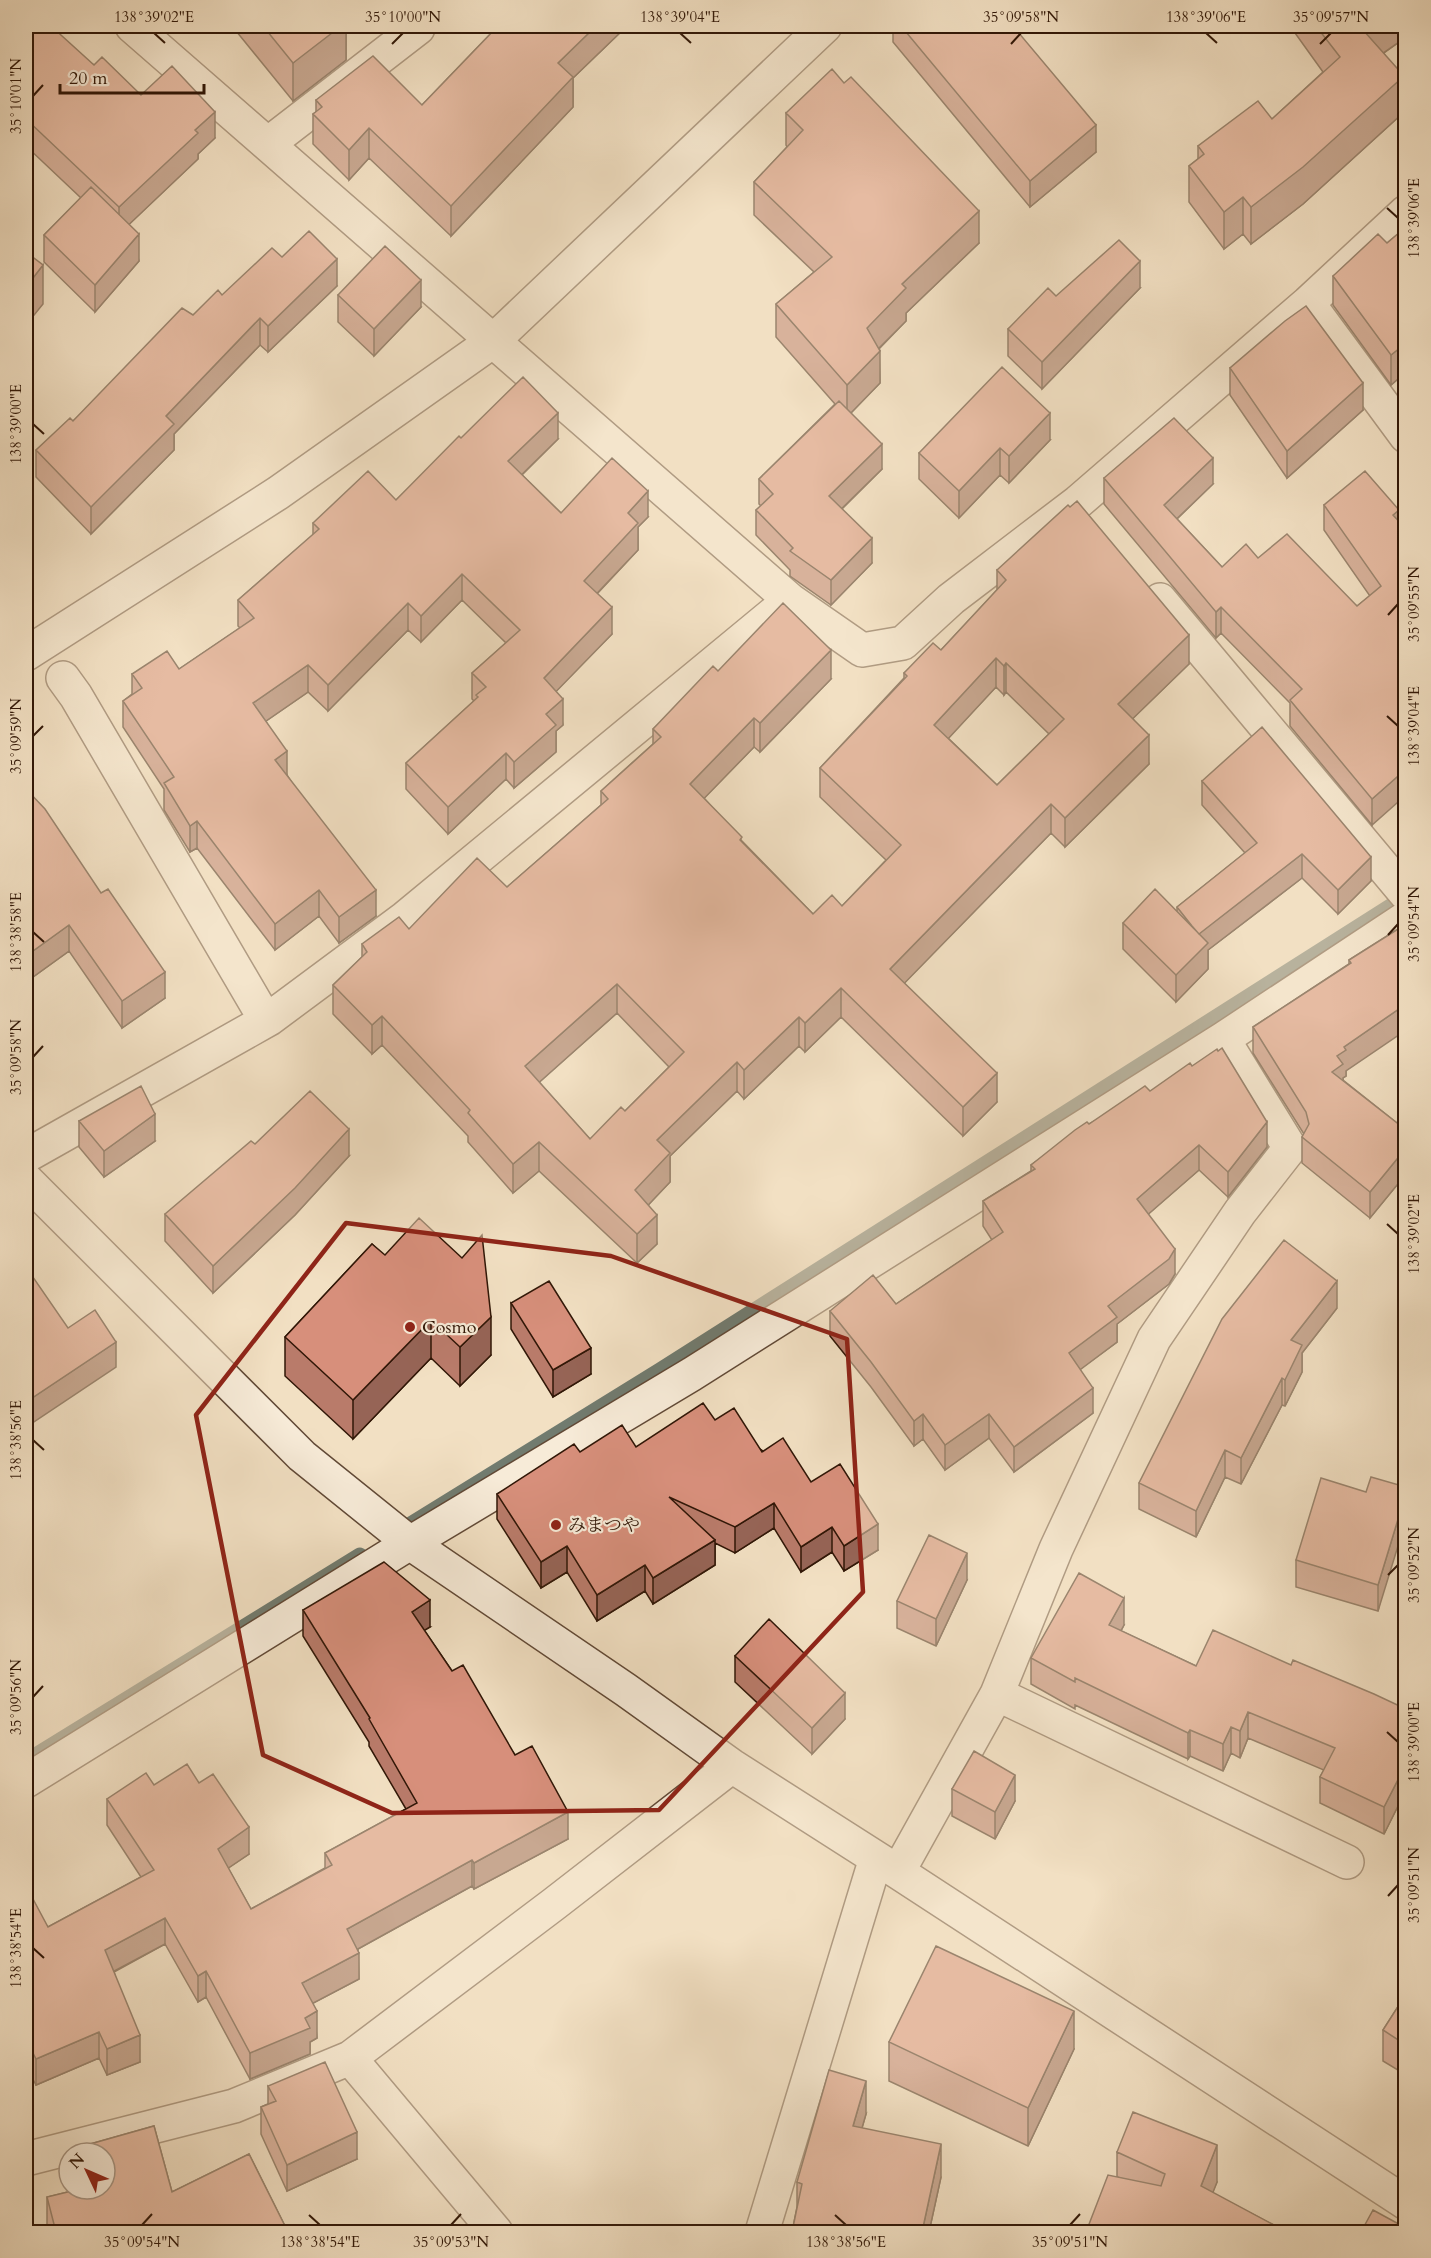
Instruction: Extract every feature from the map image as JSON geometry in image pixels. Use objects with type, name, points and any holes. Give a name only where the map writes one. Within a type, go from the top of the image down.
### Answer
[{"type":"street","points":[[132,26],[790,600],[862,650],[903,643],[951,599],[1078,502],[1308,303],[1406,212]]},
{"type":"street","points":[[30,642],[278,493],[493,340],[825,26]]},
{"type":"street","points":[[268,144],[418,28]]},
{"type":"street","points":[[1308,303],[1406,436]]},
{"type":"street","points":[[1078,502],[1100,529]]},
{"type":"street","points":[[1139,575],[1406,894]]},
{"type":"street","points":[[26,1156],[278,1012],[405,918],[790,600]]},
{"type":"street","points":[[63,678],[76,696],[258,1007]]},
{"type":"street","points":[[26,1781],[410,1543],[692,1374],[1223,1039],[1406,918]]},
{"type":"street","points":[[762,2232],[887,1865],[997,1694],[1056,1548],[1154,1339],[1240,1212],[1290,1148],[1223,1039]]},
{"type":"street","points":[[26,1180],[302,1456],[410,1543],[626,1690],[732,1766],[1406,2203]]},
{"type":"street","points":[[997,1694],[1347,1862]]},
{"type":"street","points":[[26,2158],[234,2106],[350,2058],[732,1766]]},
{"type":"street","points":[[350,2058],[496,2232]]},
{"type":"highlighted area","points":[[346,1223],[611,1256],[847,1339],[863,1592],[659,1810],[392,1813],[263,1755],[196,1415]]},
{"type":"building","points":[[26,26],[51,26],[94,65],[102,57],[141,95],[172,66],[215,112],[195,130],[198,133],[119,207],[26,119],[26,101],[31,96],[26,90]]},
{"type":"building","points":[[263,26],[341,26],[293,63]]},
{"type":"building","points":[[498,26],[596,26],[558,63],[573,77],[451,206],[369,128],[349,150],[313,114],[322,107],[316,100],[373,56],[422,105]]},
{"type":"building","points":[[901,26],[1013,26],[1096,125],[1030,181]]},
{"type":"building","points":[[1316,26],[1370,26],[1363,30],[1404,76],[1303,167],[1251,207],[1243,197],[1224,212],[1189,166],[1204,154],[1198,146],[1258,101],[1272,119],[1340,57]]},
{"type":"building","points":[[832,69],[844,83],[851,77],[979,211],[902,284],[906,288],[867,328],[880,351],[847,385],[776,304],[832,257],[754,182],[803,130],[786,113]]},
{"type":"building","points":[[91,187],[139,234],[95,285],[44,235]]},
{"type":"building","points":[[1406,227],[1406,343],[1391,355],[1333,276],[1378,234],[1387,243]]},
{"type":"building","points":[[309,231],[337,259],[268,326],[260,318],[166,416],[174,424],[91,507],[36,450],[70,418],[73,421],[182,308],[193,315],[218,290],[222,295],[272,248],[282,257]]},
{"type":"building","points":[[1119,240],[1140,261],[1042,362],[1008,329],[1048,288],[1056,296]]},
{"type":"building","points":[[385,246],[421,280],[374,329],[338,295]]},
{"type":"building","points":[[26,252],[43,265],[26,287]]},
{"type":"building","points":[[1306,306],[1363,383],[1287,451],[1230,368]]},
{"type":"building","points":[[1002,367],[1050,413],[1009,456],[1000,448],[959,491],[919,453]]},
{"type":"building","points":[[523,377],[558,413],[508,461],[561,513],[612,458],[648,491],[628,513],[638,523],[584,581],[612,607],[544,678],[563,699],[546,714],[556,725],[514,762],[506,753],[448,807],[406,763],[478,697],[476,695],[486,687],[472,673],[520,630],[462,574],[421,616],[408,603],[328,685],[308,665],[253,703],[287,751],[275,760],[376,890],[339,917],[319,890],[275,924],[197,821],[190,826],[164,783],[174,777],[123,701],[142,688],[132,674],[167,651],[179,669],[254,618],[238,600],[319,529],[313,523],[368,471],[396,500],[459,436],[461,438]]},
{"type":"building","points":[[839,401],[882,444],[829,496],[872,538],[831,580],[790,551],[793,548],[756,510],[773,494],[759,479]]},
{"type":"building","points":[[1174,418],[1213,458],[1164,505],[1222,567],[1246,544],[1258,558],[1287,534],[1357,606],[1381,586],[1324,505],[1365,471],[1399,510],[1393,515],[1406,529],[1406,769],[1372,799],[1290,700],[1302,689],[1221,607],[1216,612],[1104,478]]},
{"type":"building","points":[[1077,501],[1189,635],[1118,704],[1149,735],[1065,818],[1051,804],[890,969],[997,1073],[963,1107],[841,988],[805,1023],[799,1017],[744,1070],[737,1062],[657,1140],[670,1153],[635,1190],[657,1215],[637,1234],[539,1142],[513,1164],[468,1113],[470,1110],[382,1016],[372,1025],[333,985],[367,952],[362,944],[399,917],[409,929],[477,858],[507,887],[608,799],[601,791],[661,737],[653,729],[713,666],[718,671],[783,603],[831,650],[760,723],[754,718],[690,784],[742,837],[740,840],[813,914],[832,895],[842,906],[901,845],[820,768],[907,676],[904,673],[933,643],[941,650],[1006,580],[997,570],[1068,505],[1070,507]],"holes":[[[996,658],[1004,666],[1006,663],[1064,719],[997,785],[934,725]],[[617,984],[684,1052],[625,1111],[621,1107],[590,1139],[525,1066]]]},
{"type":"building","points":[[1262,727],[1371,857],[1338,890],[1302,854],[1199,934],[1177,907],[1257,843],[1202,781]]},
{"type":"building","points":[[26,789],[45,809],[101,893],[108,889],[165,972],[122,1001],[69,925],[26,956]]},
{"type":"building","points":[[1155,889],[1208,943],[1176,975],[1123,923]]},
{"type":"building","points":[[1406,924],[1406,1004],[1344,1047],[1346,1050],[1337,1056],[1343,1064],[1332,1072],[1406,1130],[1406,1148],[1370,1192],[1302,1137],[1309,1124],[1306,1112],[1253,1027],[1351,963],[1349,960]]},
{"type":"building","points":[[1222,1048],[1267,1122],[1228,1172],[1199,1145],[1137,1199],[1175,1249],[1169,1259],[1108,1306],[1117,1317],[1069,1353],[1093,1388],[1014,1447],[989,1414],[945,1445],[923,1414],[914,1421],[830,1311],[873,1275],[896,1304],[1003,1232],[983,1201],[1035,1169],[1031,1165],[1087,1122],[1089,1124],[1145,1086],[1150,1091],[1190,1063],[1192,1066]]},
{"type":"building","points":[[141,1086],[155,1114],[104,1151],[79,1121]]},
{"type":"building","points":[[310,1091],[349,1129],[295,1188],[213,1266],[165,1214],[251,1141],[255,1144]]},
{"type":"building","points":[[419,1218],[462,1258],[482,1235],[491,1317],[460,1347],[431,1320],[353,1400],[285,1337],[372,1244],[385,1255]]},
{"type":"building","points":[[1284,1240],[1337,1281],[1291,1340],[1302,1345],[1285,1380],[1282,1378],[1241,1458],[1225,1450],[1196,1511],[1139,1483],[1222,1319]]},
{"type":"building","points":[[26,1267],[68,1328],[95,1310],[116,1342],[26,1402]]},
{"type":"building","points":[[549,1281],[591,1348],[553,1370],[511,1303]]},
{"type":"building","points":[[703,1403],[715,1420],[734,1408],[762,1452],[783,1438],[811,1482],[840,1464],[878,1524],[844,1546],[832,1527],[801,1547],[774,1503],[735,1527],[669,1497],[715,1540],[653,1578],[645,1565],[597,1595],[567,1546],[541,1562],[497,1494],[574,1444],[580,1452],[622,1425],[636,1447]]},
{"type":"building","points":[[26,1410],[31,1420],[26,1423]]},
{"type":"building","points":[[1371,1477],[1406,1487],[1378,1585],[1296,1560],[1321,1478],[1366,1492]]},
{"type":"building","points":[[929,1535],[967,1553],[936,1619],[897,1601]]},
{"type":"building","points":[[384,1562],[430,1600],[412,1612],[452,1671],[463,1665],[515,1755],[532,1746],[568,1812],[474,1863],[472,1860],[347,1929],[359,1953],[302,1983],[317,2011],[305,2018],[310,2028],[250,2053],[206,1971],[198,1976],[165,1918],[105,1950],[140,2035],[107,2049],[99,2032],[36,2059],[26,2039],[26,1903],[33,1899],[48,1927],[154,1870],[107,1799],[146,1773],[154,1785],[187,1764],[199,1783],[213,1774],[249,1827],[218,1849],[251,1909],[332,1865],[325,1853],[417,1803],[370,1718],[303,1610]]},
{"type":"building","points":[[1079,1573],[1124,1598],[1109,1625],[1196,1666],[1213,1630],[1291,1665],[1293,1660],[1406,1709],[1406,1764],[1384,1807],[1320,1777],[1335,1748],[1248,1712],[1240,1731],[1231,1727],[1223,1744],[1190,1730],[1188,1733],[1075,1678],[1075,1682],[1031,1658]]},
{"type":"building","points":[[769,1619],[845,1693],[812,1728],[735,1656]]},
{"type":"building","points":[[974,1751],[1015,1775],[995,1812],[952,1789]]},
{"type":"building","points":[[936,1946],[1074,2011],[1028,2108],[889,2042]]},
{"type":"building","points":[[1406,1994],[1406,2045],[1383,2030]]},
{"type":"building","points":[[325,2062],[357,2132],[287,2165],[261,2107],[276,2101],[268,2086]]},
{"type":"building","points":[[829,2070],[866,2081],[853,2126],[941,2144],[922,2232],[792,2232],[802,2184],[797,2182]]},
{"type":"building","points":[[1133,2112],[1217,2145],[1201,2186],[1287,2232],[1086,2232],[1108,2175],[1161,2186],[1165,2174],[1117,2152]]},
{"type":"building","points":[[154,2126],[172,2192],[249,2154],[288,2232],[56,2232],[47,2197],[57,2195],[57,2201],[117,2201],[117,2141],[101,2141]]},
{"type":"building","points":[[1373,2210],[1406,2228],[1406,2232],[1361,2232]]},
{"type":"waterway","points":[[401,1530],[660,1370],[1406,896]]},
{"type":"waterway","points":[[26,1761],[360,1555]]},
{"type":"place","name":"Cosmo","points":[[410,1327]]},
{"type":"place","name":"みまつや","points":[[556,1525]]}]
